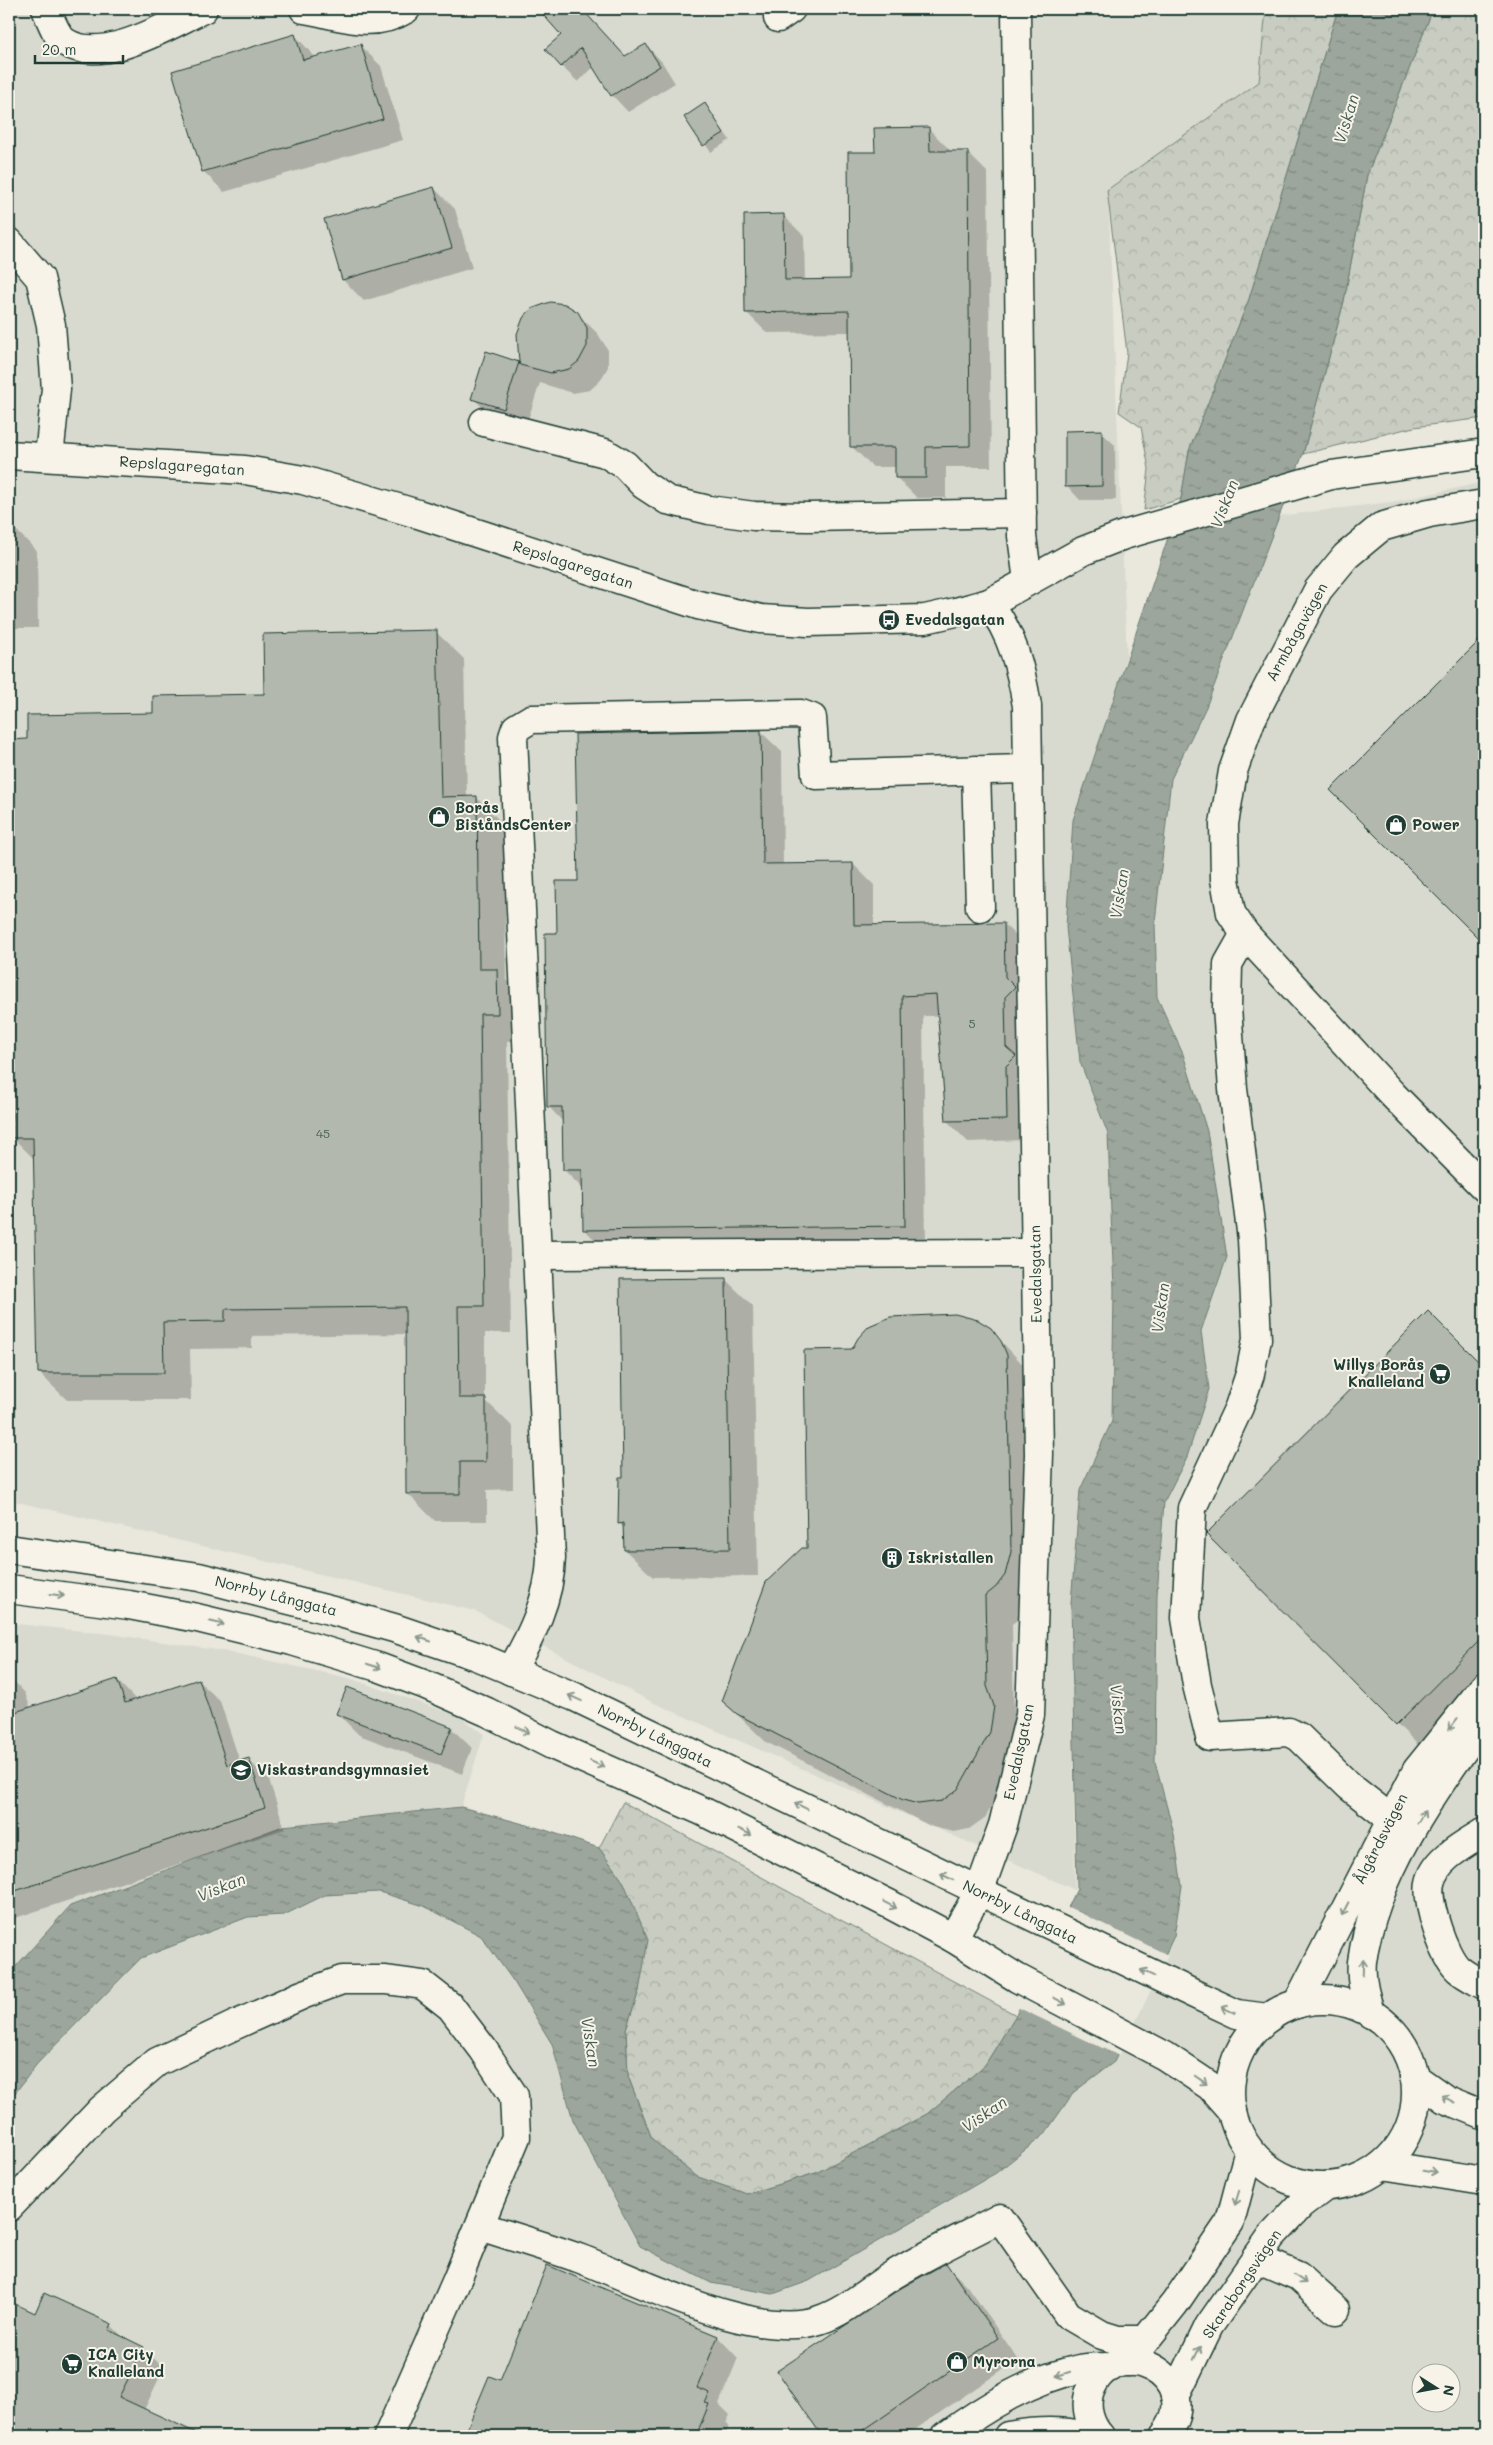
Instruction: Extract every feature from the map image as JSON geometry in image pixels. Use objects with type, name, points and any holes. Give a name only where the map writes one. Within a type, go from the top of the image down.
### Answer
[{"type":"street","points":[[46,9],[64,42],[89,49],[114,48],[203,9]]},
{"type":"street","points":[[304,9],[356,19],[380,21],[406,9]]},
{"type":"street","points":[[1016,9],[1022,536],[1028,581]]},
{"type":"street","points":[[9,242],[40,278],[51,325],[56,389],[49,457]]},
{"type":"street","points":[[484,422],[605,453],[625,465],[644,485],[667,500],[709,510],[754,516],[808,517],[1022,514]]},
{"type":"street","name":"Repslagaregatan","points":[[9,455],[245,470],[303,480],[401,509],[698,605],[761,619],[808,622],[925,619],[990,603],[1084,551],[1124,535],[1331,475],[1484,454]]},
{"type":"street","name":"Armbågavägen","points":[[1484,504],[1429,513],[1381,527],[1346,556],[1318,590],[1282,656],[1251,720],[1233,770],[1224,824],[1225,879],[1231,913],[1245,934],[1393,1095],[1484,1187]]},
{"type":"street","name":"Evedalsgatan","points":[[952,1938],[979,1892],[1003,1825],[1030,1715],[1039,1454],[1027,706],[1020,667],[1003,622],[990,603]]},
{"type":"street","points":[[511,1671],[524,1650],[550,1579],[513,737],[516,728],[532,719],[800,714],[812,718],[816,775],[1028,769]]},
{"type":"street","points":[[976,770],[980,908]]},
{"type":"street","points":[[1245,934],[1228,964],[1227,1008],[1233,1089],[1252,1239],[1256,1339],[1250,1374],[1239,1407],[1192,1508],[1186,1618],[1197,1685],[1210,1737],[1289,1732],[1299,1737],[1349,1786],[1391,1819]]},
{"type":"street","points":[[537,1255],[1036,1253]]},
{"type":"street","name":"Norrby Långgata","points":[[9,1549],[199,1577],[394,1628],[511,1671],[575,1697],[1038,1921],[1237,2014],[1268,2018]]},
{"type":"street","points":[[9,1589],[129,1605],[197,1618],[292,1641],[378,1667],[487,1712],[552,1745],[702,1811],[952,1938],[1017,1978],[1165,2056],[1210,2086],[1232,2111]]},
{"type":"street","name":"Ålgårdsvägen","points":[[1296,2004],[1417,1770],[1484,1686]]},
{"type":"street","name":"Ålgårdsvägen","points":[[1371,2014],[1364,1992],[1362,1963],[1379,1899],[1396,1861],[1420,1818],[1479,1735]]},
{"type":"street","points":[[1484,1832],[1445,1859],[1430,1884],[1436,1925],[1446,1952],[1457,1968],[1484,1985]]},
{"type":"street","points":[[9,2207],[102,2109],[157,2062],[302,1995],[342,1980],[386,1980],[422,1986],[451,2007],[483,2049],[514,2096],[516,2137],[480,2226],[388,2436]]},
{"type":"street","points":[[1334,2001],[1350,2004],[1371,2014],[1396,2036],[1408,2056],[1414,2077],[1415,2101],[1410,2125],[1399,2147],[1382,2165],[1350,2182],[1326,2186],[1304,2184],[1283,2177],[1265,2166],[1249,2150],[1238,2132],[1232,2111],[1230,2085],[1236,2060],[1252,2033],[1268,2018],[1296,2004],[1334,2001]]},
{"type":"street","points":[[1414,2077],[1445,2099],[1484,2115]]},
{"type":"street","points":[[1100,2436],[1089,2416],[1088,2396],[1096,2379],[1119,2364],[1144,2340],[1175,2303],[1230,2222],[1249,2150]]},
{"type":"street","points":[[1382,2165],[1484,2181]]},
{"type":"street","name":"Skaraborgsvägen","points":[[1175,2396],[1209,2326],[1271,2236],[1301,2205],[1326,2186]]},
{"type":"street","points":[[480,2226],[580,2259],[692,2304],[725,2314],[783,2324],[804,2324],[821,2320],[895,2274],[1000,2218],[1057,2302],[1068,2315],[1102,2335],[1118,2340],[1144,2340]]},
{"type":"street","points":[[1256,2258],[1298,2276],[1336,2310]]},
{"type":"street","points":[[946,2436],[987,2407],[1039,2382],[1080,2369],[1139,2362],[1158,2370],[1166,2377],[1175,2396],[1177,2405],[1174,2422],[1165,2436]]},
{"type":"street","points":[[1008,2436],[1052,2431],[1087,2436]]},
{"type":"shaded area","points":[[9,9],[1266,9],[1259,82],[1108,190],[1127,660],[1073,820],[1066,927],[1080,1062],[1108,1134],[1114,1290],[1112,1421],[1080,1490],[1071,1603],[1075,1890],[652,1702],[475,1611],[9,1500]]},
{"type":"shaded area","points":[[1484,482],[1484,2436],[9,2436],[9,2101],[37,2064],[141,1958],[248,1917],[284,1915],[325,1895],[379,1892],[424,1906],[482,1936],[514,1982],[552,2044],[573,2120],[640,2246],[809,2281],[996,2173],[1044,2135],[1074,2092],[1114,2062],[1182,1886],[1174,1834],[1155,1763],[1157,1595],[1164,1502],[1187,1457],[1209,1389],[1201,1331],[1227,1257],[1183,1054],[1157,997],[1155,922],[1171,779],[1206,707],[1278,516],[1398,501]]},
{"type":"shaded area","name":"Viskastrandsgymnasiet","points":[[9,1623],[110,1634],[230,1652],[349,1678],[459,1716],[484,1734],[461,1807],[283,1826],[70,1906],[9,1974]]},
{"type":"green space","points":[[1266,9],[1338,9],[1249,299],[1189,451],[1181,499],[1144,510],[1149,469],[1141,427],[1119,412],[1127,353],[1107,190],[1259,82]]},
{"type":"green space","points":[[1433,9],[1484,9],[1484,418],[1414,427],[1303,454],[1344,301],[1367,175]]},
{"type":"green space","points":[[623,1802],[1016,2015],[985,2065],[927,2114],[816,2173],[747,2194],[695,2176],[652,2139],[628,2076],[626,2029],[639,1991],[624,1883],[599,1848]]},
{"type":"water","name":"Viskan","points":[[1338,9],[1433,9],[1367,175],[1344,301],[1303,454],[1206,707],[1171,779],[1155,922],[1157,997],[1183,1054],[1207,1131],[1227,1257],[1201,1331],[1209,1389],[1187,1457],[1164,1502],[1157,1595],[1155,1762],[1174,1834],[1182,1886],[1174,1936],[1114,2062],[1074,2092],[1044,2135],[996,2173],[809,2281],[773,2294],[711,2283],[640,2246],[573,2120],[552,2044],[514,1982],[481,1936],[424,1906],[379,1892],[325,1895],[284,1915],[248,1917],[141,1958],[37,2064],[9,2101],[9,1974],[70,1906],[283,1826],[461,1807],[542,1829],[599,1848],[624,1883],[648,1940],[639,1991],[626,2029],[628,2076],[652,2139],[695,2176],[747,2194],[816,2173],[927,2114],[985,2065],[1016,2015],[1077,1889],[1071,1603],[1080,1490],[1112,1421],[1114,1290],[1108,1134],[1080,1062],[1066,927],[1073,820],[1181,499],[1189,451],[1249,299]]},
{"type":"pier","points":[[1066,1906],[1168,1955],[1119,2056],[1017,2007]]},
{"type":"building","points":[[538,9],[582,9],[625,56],[646,44],[660,66],[611,96],[581,48],[561,67],[545,49],[561,35]]},
{"type":"building","points":[[295,34],[303,60],[361,44],[383,119],[202,172],[172,71]]},
{"type":"building","points":[[705,103],[724,133],[703,146],[684,117]]},
{"type":"building","points":[[929,127],[930,151],[968,151],[970,446],[926,447],[926,478],[895,478],[895,447],[850,447],[849,311],[745,313],[744,215],[784,214],[785,280],[849,279],[848,152],[875,152],[874,128]]},
{"type":"building","points":[[434,187],[452,248],[342,280],[324,219]]},
{"type":"building","points":[[550,302],[565,304],[578,312],[587,328],[587,346],[579,361],[569,369],[551,373],[520,365],[517,334],[523,318],[531,309]]},
{"type":"building","points":[[486,351],[519,362],[504,409],[471,399]]},
{"type":"building","points":[[1102,430],[1102,486],[1065,487],[1065,431]]},
{"type":"building","points":[[437,630],[441,797],[477,796],[479,969],[497,969],[498,1014],[480,1014],[484,1306],[458,1306],[459,1398],[486,1398],[486,1462],[460,1462],[460,1494],[406,1494],[405,1307],[225,1309],[225,1321],[163,1322],[164,1373],[38,1373],[33,1138],[12,1138],[9,1038],[9,740],[27,739],[27,715],[153,713],[153,696],[264,694],[263,634]]},
{"type":"building","points":[[1484,636],[1484,944],[1330,790]]},
{"type":"building","points":[[761,730],[763,864],[853,863],[854,925],[1004,923],[1005,977],[1015,987],[1005,997],[1006,1047],[1016,1056],[1006,1066],[1007,1120],[946,1121],[936,994],[902,996],[905,1226],[583,1230],[582,1170],[563,1170],[562,1107],[547,1107],[545,933],[557,933],[556,881],[578,881],[575,734]]},
{"type":"building","points":[[726,1278],[730,1549],[624,1550],[623,1523],[618,1524],[619,1477],[623,1477],[620,1279]]},
{"type":"building","points":[[1428,1311],[1484,1367],[1484,1636],[1396,1725],[1206,1534]]},
{"type":"building","name":"Iskristallen","points":[[955,1314],[978,1320],[991,1328],[1001,1341],[1007,1355],[1011,1552],[1005,1575],[996,1587],[985,1596],[987,1686],[994,1706],[990,1732],[958,1789],[942,1801],[918,1804],[903,1800],[737,1714],[722,1701],[766,1582],[802,1548],[807,1548],[804,1350],[852,1349],[858,1338],[869,1326],[890,1317]]},
{"type":"building","points":[[117,1679],[125,1703],[199,1679],[227,1765],[249,1758],[265,1808],[9,1893],[9,1714]]},
{"type":"building","points":[[347,1687],[452,1727],[441,1754],[336,1714]]},
{"type":"building","points":[[946,2263],[998,2338],[855,2436],[822,2436],[777,2371],[901,2288]]},
{"type":"building","points":[[547,2265],[718,2336],[697,2388],[710,2393],[705,2403],[709,2404],[696,2436],[464,2436],[489,2376],[500,2380]]},
{"type":"building","name":"ICA City Knalleland","points":[[44,2293],[112,2324],[109,2330],[144,2347],[119,2397],[203,2436],[9,2436],[9,2301],[35,2313]]},
{"type":"place","name":"Evedalsgatan","points":[[889,620]]},
{"type":"place","name":"Borås BiståndsCenter","points":[[439,817]]},
{"type":"place","name":"Power","points":[[1396,825]]},
{"type":"place","name":"Willys Borås Knalleland","points":[[1440,1374]]},
{"type":"place","name":"Iskristallen","points":[[892,1558]]},
{"type":"place","name":"Viskastrandsgymnasiet","points":[[241,1770]]},
{"type":"place","name":"Myrorna","points":[[957,2362]]},
{"type":"place","name":"ICA City Knalleland","points":[[72,2364]]}]
